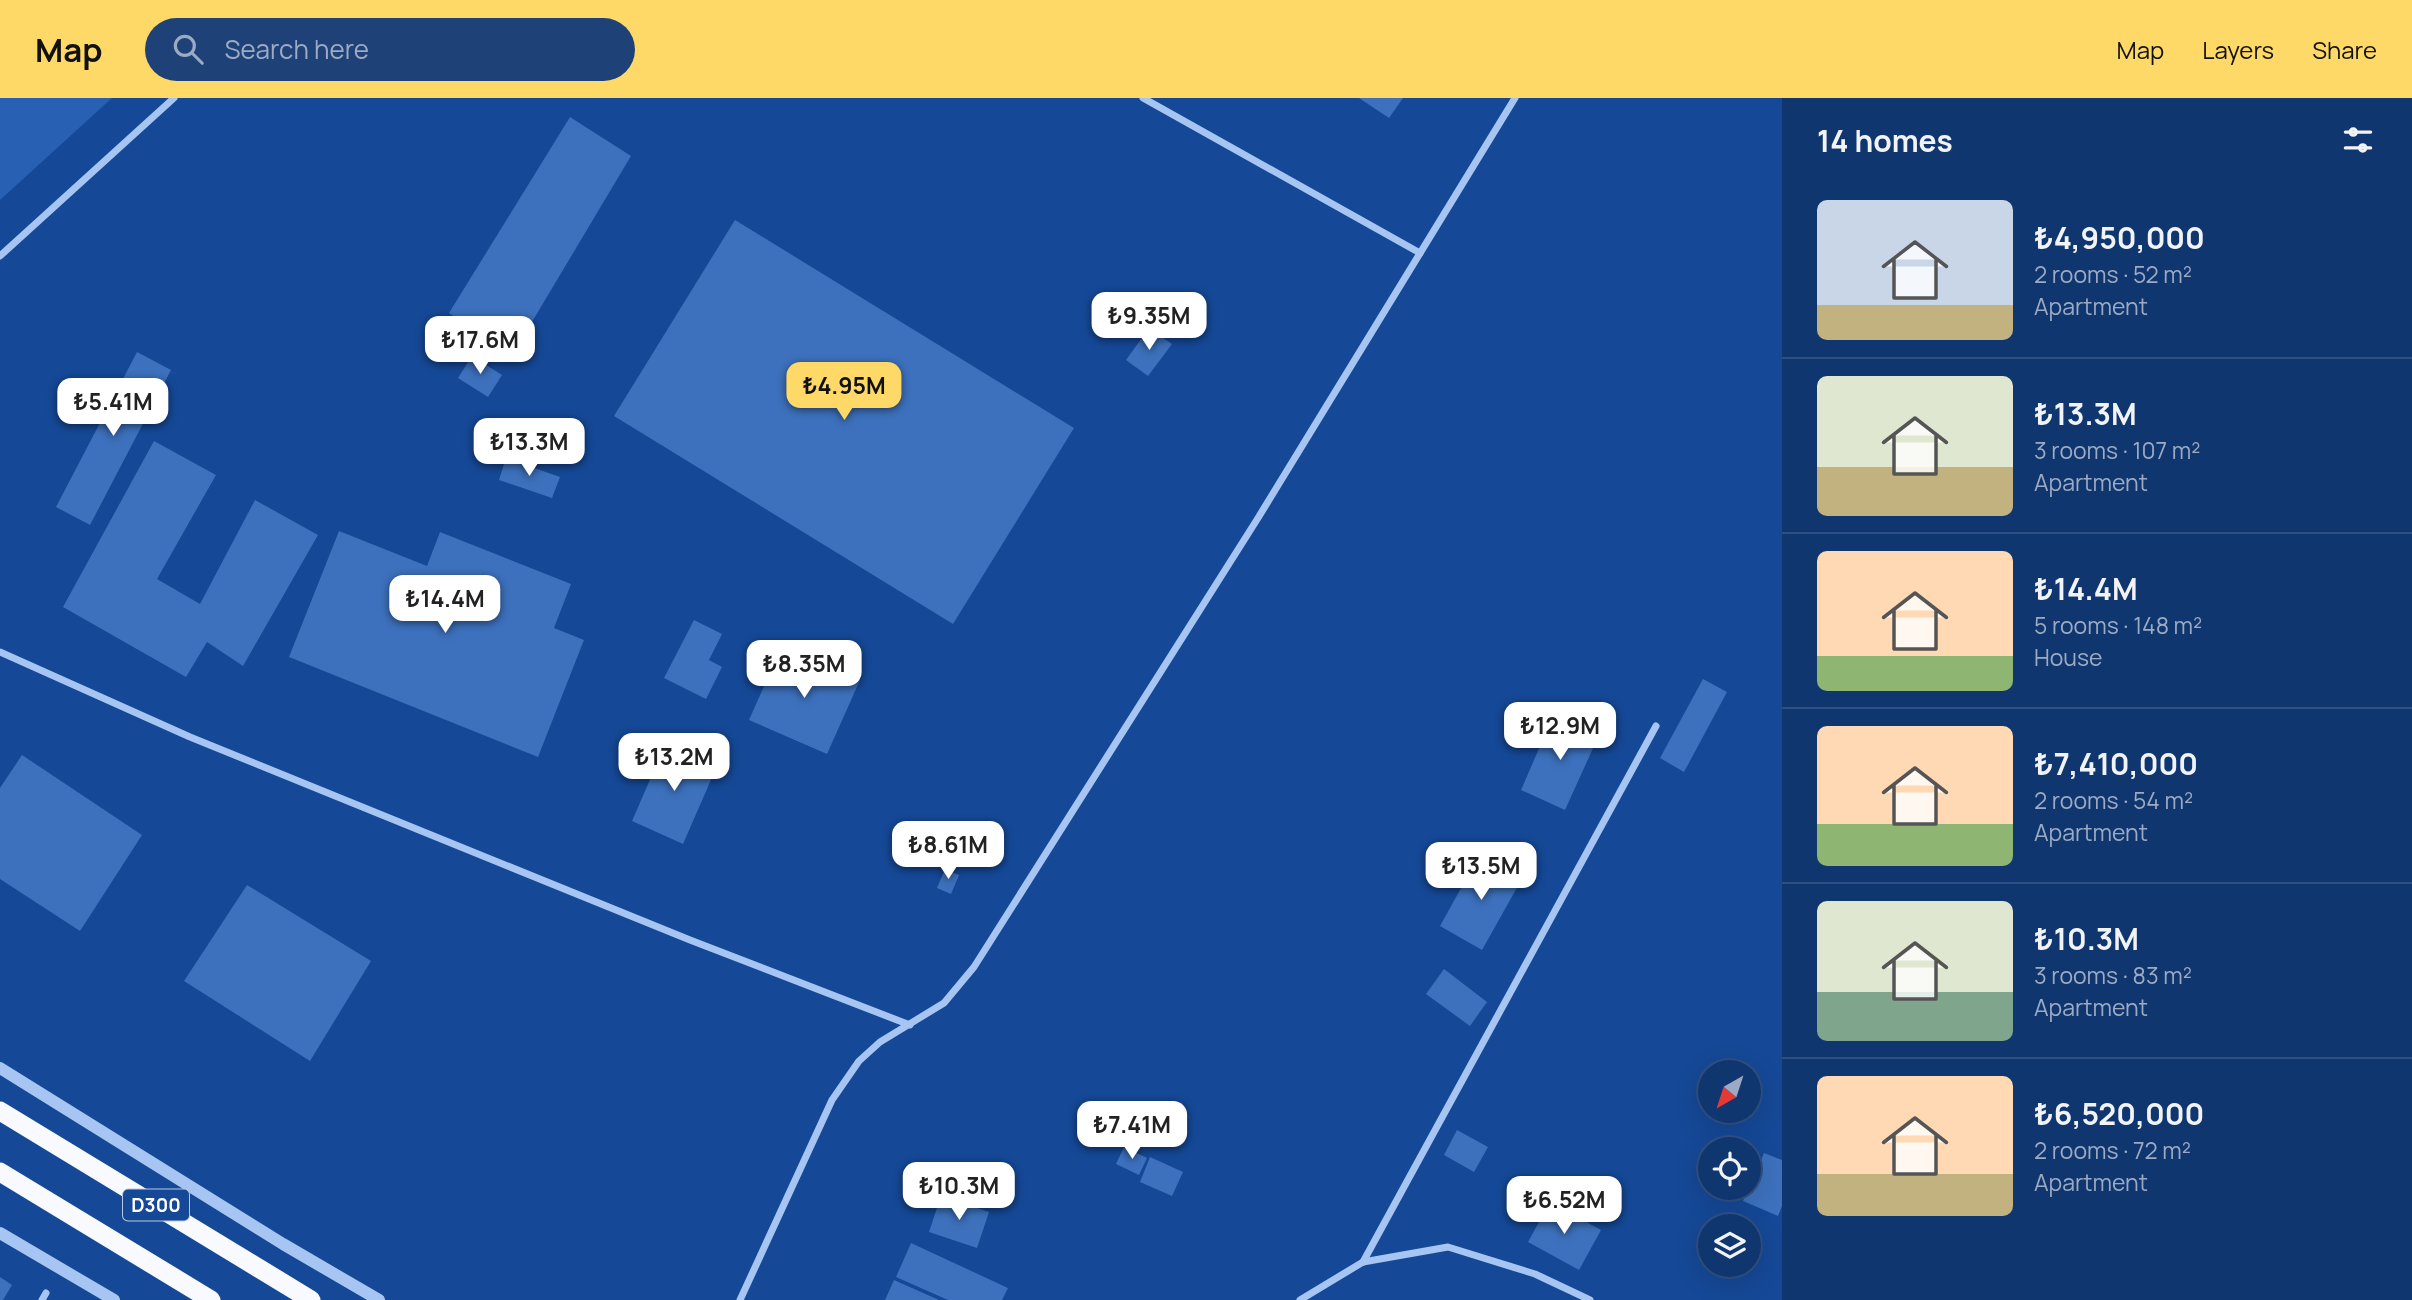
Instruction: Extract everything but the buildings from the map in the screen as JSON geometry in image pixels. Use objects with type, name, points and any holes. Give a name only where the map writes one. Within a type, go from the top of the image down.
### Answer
[{"type":"highway","name":"D300","points":[[0,1111],[311,1300]]},
{"type":"highway","name":"D300","points":[[0,1172],[211,1300]]},
{"type":"street","points":[[0,256],[174,98]]},
{"type":"street","points":[[1143,98],[1420,253]]},
{"type":"street","points":[[740,1300],[832,1100],[859,1061],[880,1042],[944,1003],[974,967],[1258,518],[1515,98]]},
{"type":"street","points":[[0,652],[190,737],[910,1025]]},
{"type":"street","points":[[1363,1262],[1656,726]]},
{"type":"street","points":[[0,1068],[282,1244],[379,1300]]},
{"type":"street","points":[[0,1233],[114,1300]]},
{"type":"street","points":[[1300,1300],[1363,1262],[1448,1247],[1535,1274],[1590,1300]]},
{"type":"shaded area","points":[[0,98],[112,98],[0,200]]}]
